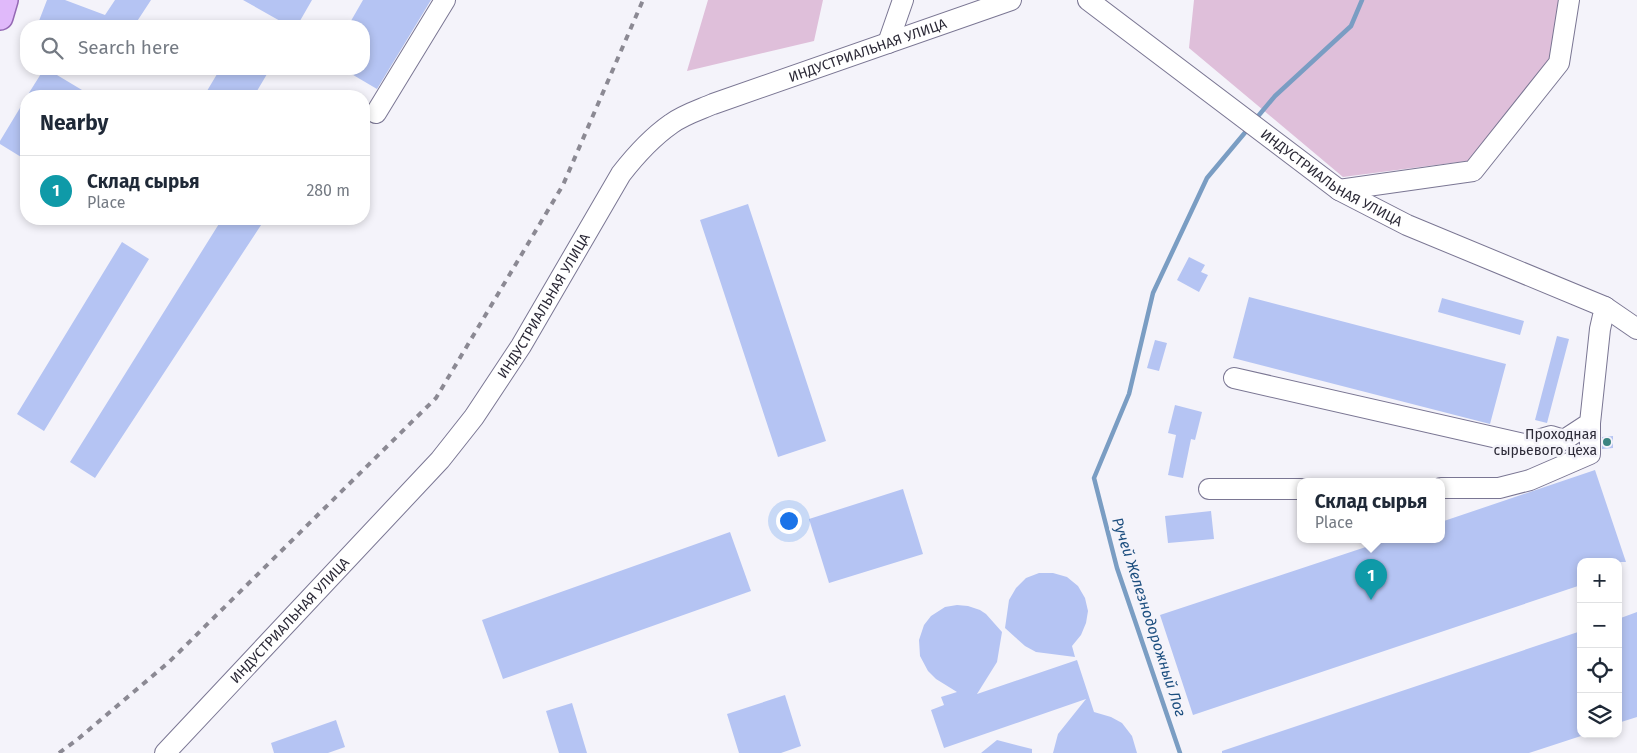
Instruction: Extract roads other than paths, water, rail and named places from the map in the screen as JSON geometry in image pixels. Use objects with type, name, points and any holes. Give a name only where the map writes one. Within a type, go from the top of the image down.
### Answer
[{"type":"main road","points":[[0,17],[5,0]]},
{"type":"street","points":[[376,113],[445,0]]},
{"type":"street","points":[[888,43],[903,0]]},
{"type":"street","name":"ИНДУСТРИАЛЬНАЯ УЛИЦА","points":[[165,753],[440,460],[474,416],[521,346],[621,174],[650,141],[672,123],[713,104],[1011,0]]},
{"type":"street","name":"ИНДУСТРИАЛЬНАЯ УЛИЦА","points":[[1088,0],[1338,190],[1407,225],[1605,307],[1637,329]]},
{"type":"street","points":[[1338,190],[1473,171],[1559,63],[1569,0]]},
{"type":"street","points":[[1445,488],[1499,488],[1530,480],[1590,454],[1590,422],[1600,329],[1605,307]]},
{"type":"street","points":[[1234,378],[1524,444],[1551,436],[1564,440],[1590,422]]},
{"type":"street","points":[[1209,489],[1297,489]]},
{"type":"waterway","name":"Ручей Железнодорожный Лог","points":[[1254,121],[1275,96],[1351,26],[1362,0]]},
{"type":"waterway","name":"Ручей Железнодорожный Лог","points":[[1180,753],[1117,568],[1094,478],[1129,394],[1153,293],[1207,178],[1248,129]]},
{"type":"railway","points":[[59,753],[169,662],[436,398],[563,185],[643,0]]},
{"type":"place","name":"Проходная сырьевого цеха","points":[[1607,442]]},
{"type":"place","name":"Склад сырья","points":[[1371,600]]}]
